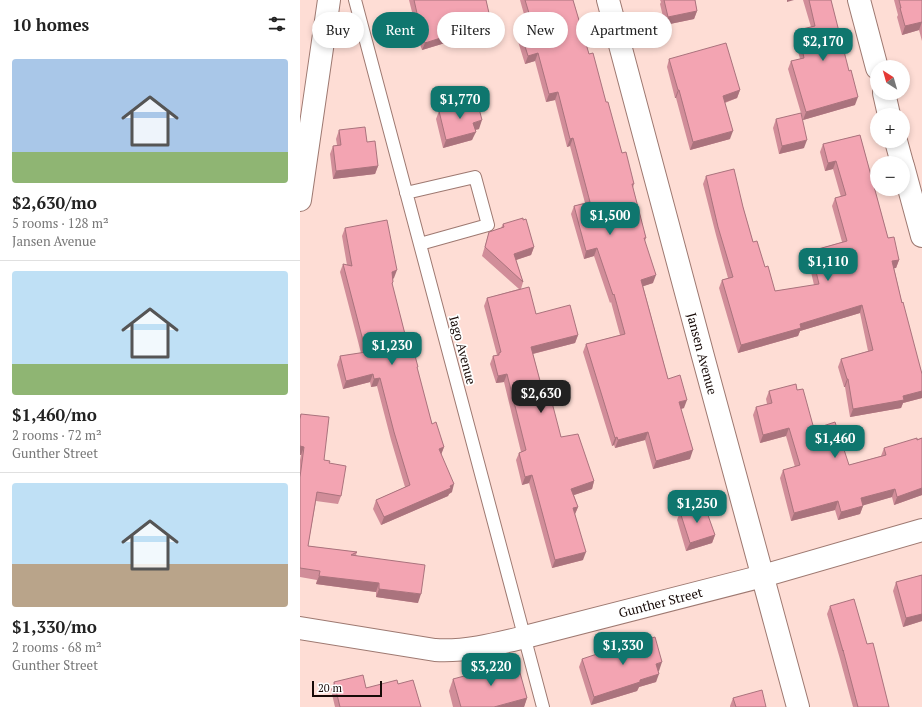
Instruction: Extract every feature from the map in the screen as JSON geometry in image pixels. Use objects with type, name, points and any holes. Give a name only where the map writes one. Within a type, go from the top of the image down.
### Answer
[{"type":"street","points":[[300,200],[329,0]]},
{"type":"street","name":"Jansen Avenue","points":[[608,0],[798,707]]},
{"type":"street","points":[[859,0],[875,60]]},
{"type":"street","points":[[910,192],[922,236]]},
{"type":"street","name":"Gunther Street","points":[[300,628],[446,651],[490,645],[524,638],[763,576],[922,530]]},
{"type":"lane","name":"Iago Avenue","points":[[355,0],[543,707]]},
{"type":"lane","points":[[406,193],[475,177],[488,225],[420,244]]},
{"type":"building","points":[[414,0],[486,0],[489,12],[437,12],[437,39],[429,42],[429,12],[417,12]]},
{"type":"building","points":[[525,0],[573,0],[577,12],[576,48],[587,48],[589,54],[593,53],[622,153],[626,152],[634,184],[632,184],[646,238],[644,238],[656,275],[641,280],[668,379],[680,375],[687,400],[679,402],[693,450],[656,461],[648,432],[618,440],[617,437],[615,438],[586,344],[625,334],[614,294],[613,295],[597,248],[586,251],[574,206],[590,202],[573,138],[570,139],[558,92],[549,94],[538,53],[528,56],[526,48],[568,48],[568,12],[529,12]]},
{"type":"building","points":[[664,0],[695,0],[697,11],[672,16],[672,12],[667,12]]},
{"type":"building","points":[[809,0],[831,0],[849,71],[851,70],[858,97],[806,112],[791,61],[804,58],[798,30],[815,26]]},
{"type":"building","points":[[899,0],[922,0],[922,22],[905,26]]},
{"type":"building","points":[[726,43],[740,90],[723,96],[733,131],[693,142],[669,59]]},
{"type":"building","points":[[477,101],[482,120],[473,123],[476,132],[446,140],[439,111]]},
{"type":"building","points":[[801,113],[807,140],[782,146],[776,119]]},
{"type":"building","points":[[365,127],[367,142],[375,141],[378,166],[336,171],[333,146],[341,145],[339,130]]},
{"type":"building","points":[[860,135],[870,172],[870,196],[877,196],[888,238],[894,237],[899,260],[892,261],[922,374],[922,391],[903,396],[904,400],[853,409],[848,379],[841,359],[873,350],[862,305],[800,324],[801,328],[741,345],[722,280],[733,277],[718,227],[706,176],[734,169],[753,242],[757,241],[765,267],[768,266],[775,291],[819,284],[811,251],[847,241],[835,198],[846,195],[836,161],[828,163],[823,144]]},
{"type":"building","points":[[523,218],[523,220],[526,219],[534,247],[514,254],[523,282],[485,247],[489,232],[504,227],[503,224]]},
{"type":"building","points":[[387,220],[397,270],[392,272],[392,283],[407,342],[411,341],[432,424],[436,422],[444,447],[439,449],[454,484],[450,486],[451,488],[384,517],[376,500],[410,485],[380,378],[374,379],[373,374],[346,381],[340,356],[366,352],[343,264],[352,266],[345,228]]},
{"type":"building","points":[[529,287],[536,314],[570,305],[578,335],[531,347],[543,392],[549,391],[561,437],[578,434],[594,481],[571,489],[578,507],[573,508],[586,552],[555,560],[532,475],[525,477],[519,453],[526,450],[507,374],[498,376],[493,356],[499,355],[501,352],[487,298]]},
{"type":"building","points":[[796,384],[797,390],[803,389],[814,429],[835,422],[849,465],[886,455],[884,448],[917,438],[917,440],[922,438],[922,488],[897,497],[895,489],[861,498],[863,506],[841,512],[838,501],[794,513],[783,470],[800,465],[789,428],[763,435],[756,407],[772,403],[769,391]]},
{"type":"building","points":[[301,414],[329,417],[324,460],[330,461],[329,463],[346,466],[341,496],[317,492],[308,546],[357,552],[351,555],[425,565],[421,594],[379,589],[379,583],[319,576],[320,571],[300,568],[300,477],[304,447],[300,446]]},
{"type":"building","points":[[704,504],[715,535],[690,543],[680,512]]},
{"type":"building","points":[[922,575],[922,614],[906,618],[896,582]]},
{"type":"building","points":[[854,599],[867,644],[873,643],[889,707],[858,707],[830,606]]},
{"type":"building","points":[[655,637],[662,662],[656,664],[659,674],[640,680],[640,682],[594,697],[582,659],[645,638],[645,640]]},
{"type":"building","points":[[517,662],[527,698],[494,707],[461,707],[453,679]]},
{"type":"building","points":[[363,675],[366,688],[397,680],[398,684],[413,680],[421,707],[340,707],[334,682]]},
{"type":"building","points":[[762,690],[766,707],[736,707],[733,698]]}]
